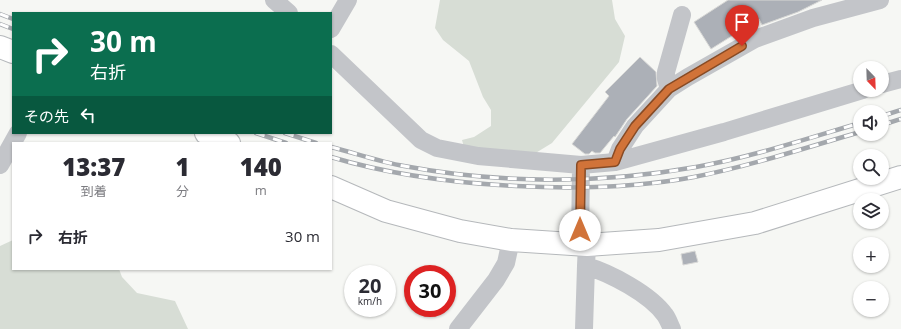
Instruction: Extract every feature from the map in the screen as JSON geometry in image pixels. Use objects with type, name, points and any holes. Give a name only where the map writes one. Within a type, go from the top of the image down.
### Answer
[{"type":"highway","points":[[0,47],[12,52]]},
{"type":"highway","points":[[208,134],[227,142]]},
{"type":"highway","points":[[332,187],[386,211],[460,231],[584,251],[659,240],[755,223],[901,177]]},
{"type":"street","points":[[332,27],[348,0]]},
{"type":"street","points":[[615,162],[620,149],[635,126],[669,89],[755,39],[813,18],[880,0]]},
{"type":"street","points":[[669,89],[666,79],[666,72],[682,15]]},
{"type":"street","points":[[332,55],[421,140],[437,148],[478,156],[581,165],[615,162],[724,132],[853,93]]},
{"type":"street","points":[[889,82],[901,79]]},
{"type":"street","points":[[0,165],[12,144]]},
{"type":"street","points":[[581,165],[584,251],[584,329]]},
{"type":"street","points":[[458,329],[496,280],[506,263],[511,240]]},
{"type":"street","points":[[584,251],[602,271],[645,297],[665,315],[672,329]]},
{"type":"shaded area","points":[[440,0],[612,0],[615,19],[625,36],[619,62],[552,143],[534,154],[464,147],[462,140],[474,137],[491,126],[491,110],[483,97],[469,61],[443,40],[435,28]]},
{"type":"shaded area","points":[[12,240],[12,270],[119,270],[122,277],[137,293],[175,301],[188,329],[0,329],[0,246]]},
{"type":"building","points":[[728,0],[822,0],[798,12],[762,25],[759,19],[711,49],[694,22]]},
{"type":"building","points":[[640,57],[656,72],[657,86],[627,119],[615,137],[614,136],[600,153],[595,153],[592,151],[589,154],[585,154],[572,144],[609,96],[605,92]]},
{"type":"building","points":[[695,251],[698,262],[683,265],[681,254]]},
{"type":"railway","points":[[0,14],[12,19]]},
{"type":"railway","points":[[0,24],[12,29]]},
{"type":"railway","points":[[889,114],[901,110]]},
{"type":"railway","points":[[889,123],[901,119]]},
{"type":"railway","points":[[332,147],[377,160],[440,172],[514,179],[587,179],[660,173],[717,163],[779,147],[853,125]]},
{"type":"railway","points":[[259,134],[283,142]]},
{"type":"railway","points":[[288,134],[313,142]]},
{"type":"railway","points":[[332,157],[376,169],[446,180],[493,185],[538,187],[605,187],[672,181],[715,173],[853,134]]},
{"type":"route","points":[[580,230],[581,165],[615,162],[620,149],[635,126],[669,89],[742,46]]}]
